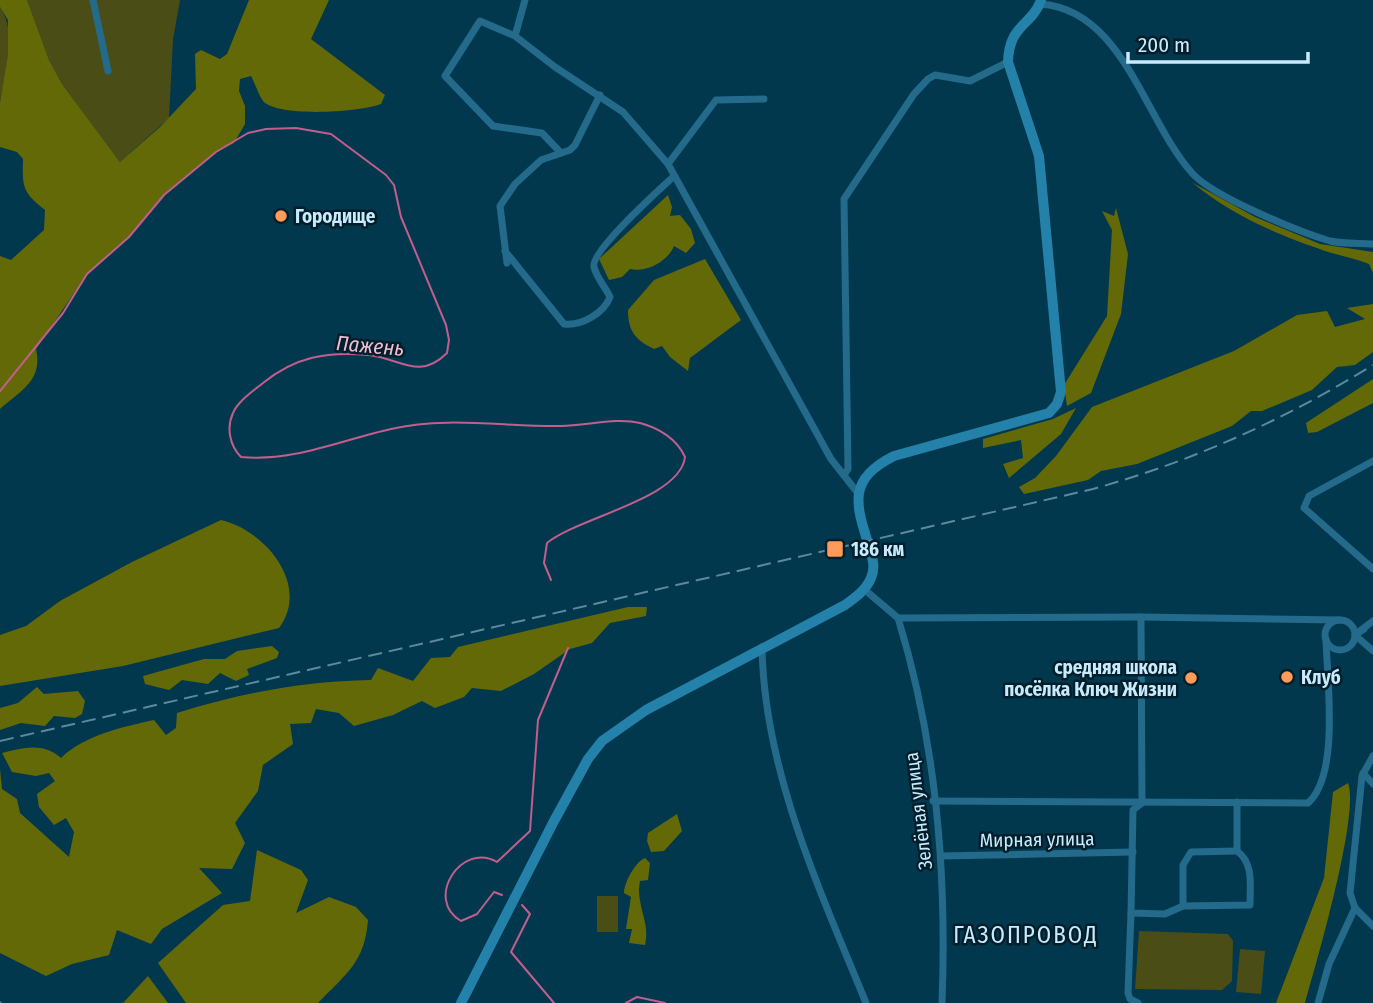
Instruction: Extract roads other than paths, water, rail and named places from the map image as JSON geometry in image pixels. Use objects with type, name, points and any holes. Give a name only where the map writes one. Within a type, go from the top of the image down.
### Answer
[{"type":"street","points":[[93,0],[108,71]]},
{"type":"street","points":[[515,36],[525,0]]},
{"type":"street","points":[[857,492],[863,478],[877,465],[894,456],[1049,413],[1058,404],[1061,392],[1039,156],[1008,62],[1008,46],[1014,34],[1040,2],[1056,5],[1087,22],[1120,54],[1172,147],[1193,175],[1252,210],[1309,233],[1332,241],[1373,244]]},
{"type":"street","points":[[461,1003],[588,759],[601,741],[646,710],[845,605],[865,590],[873,576],[873,560],[857,492],[831,459],[668,164],[623,112],[555,67],[515,36],[480,21],[445,76],[493,126],[542,133],[561,153]]},
{"type":"street","points":[[844,475],[849,469],[844,199],[914,94],[928,79],[935,75],[970,80],[1008,62]]},
{"type":"street","points":[[507,263],[500,206],[515,184],[541,160],[575,145],[600,95]]},
{"type":"street","points":[[668,164],[716,100],[764,99]]},
{"type":"street","points":[[505,251],[564,324],[583,321],[607,306],[610,296],[594,267],[595,258],[606,243],[673,177]]},
{"type":"street","points":[[1373,461],[1309,496],[1304,508],[1373,569]]},
{"type":"street","points":[[865,590],[898,618],[1340,620],[1373,651]]},
{"type":"street","points":[[1141,617],[1142,803]]},
{"type":"street","name":"Зелёная улица","points":[[898,618],[915,674],[941,856],[942,1003]]},
{"type":"street","points":[[1314,620],[1331,646],[1340,650]]},
{"type":"street","points":[[933,801],[1308,803],[1317,795],[1326,768],[1329,740],[1326,637],[1328,626],[1340,620]]},
{"type":"street","points":[[1354,631],[1364,629],[1373,621]]},
{"type":"street","points":[[1327,661],[1340,650],[1349,647],[1354,631]]},
{"type":"street","points":[[762,647],[762,688],[774,752],[797,826],[866,1003]]},
{"type":"street","points":[[1373,756],[1363,773],[1350,893],[1355,908],[1373,926]]},
{"type":"street","points":[[1363,773],[1373,784]]},
{"type":"street","points":[[1237,802],[1237,851]]},
{"type":"street","points":[[1138,1003],[1130,999],[1128,993],[1133,810],[1142,803]]},
{"type":"street","points":[[1131,913],[1165,914],[1183,906],[1250,905],[1249,867],[1246,858],[1237,851],[1191,852],[1183,865],[1183,906]]},
{"type":"street","name":"Мирная улица","points":[[941,856],[1133,852]]},
{"type":"street","points":[[1318,1003],[1329,964],[1355,908]]},
{"type":"waterway","name":"Пажень","points":[[0,391],[63,313],[87,274],[129,237],[164,195],[216,152],[248,133],[266,129],[296,128],[331,134],[386,175],[394,185],[401,217],[446,325],[449,340],[447,353],[427,366],[418,367],[379,357],[353,354],[325,355],[287,367],[250,393],[235,409],[230,431],[234,448],[241,457],[280,456],[391,429],[434,423],[561,426],[631,421],[667,435],[685,457],[679,472],[648,496],[547,543],[544,563],[551,580]]},
{"type":"waterway","name":"Пажень","points":[[502,895],[494,892],[477,914],[461,921],[450,912],[446,900],[447,888],[460,866],[471,859],[484,858],[497,862],[530,831],[538,720],[568,648]]},
{"type":"waterway","name":"Пажень","points":[[522,905],[530,914],[511,952],[554,1003]]},
{"type":"waterway","name":"Пажень","points":[[626,1003],[637,997],[665,1003]]},
{"type":"railway","points":[[0,741],[1093,489],[1166,466],[1237,437],[1306,404],[1373,365]]},
{"type":"place","name":"Городище","points":[[281,216]]},
{"type":"place","name":"186 км","points":[[835,549]]},
{"type":"place","name":"Клуб","points":[[1287,677]]},
{"type":"place","name":"средняя школа посёлка Ключ Жизни","points":[[1191,678]]},
{"type":"district","name":"ГАЗОПРОВОД","points":[[1026,935]]}]
